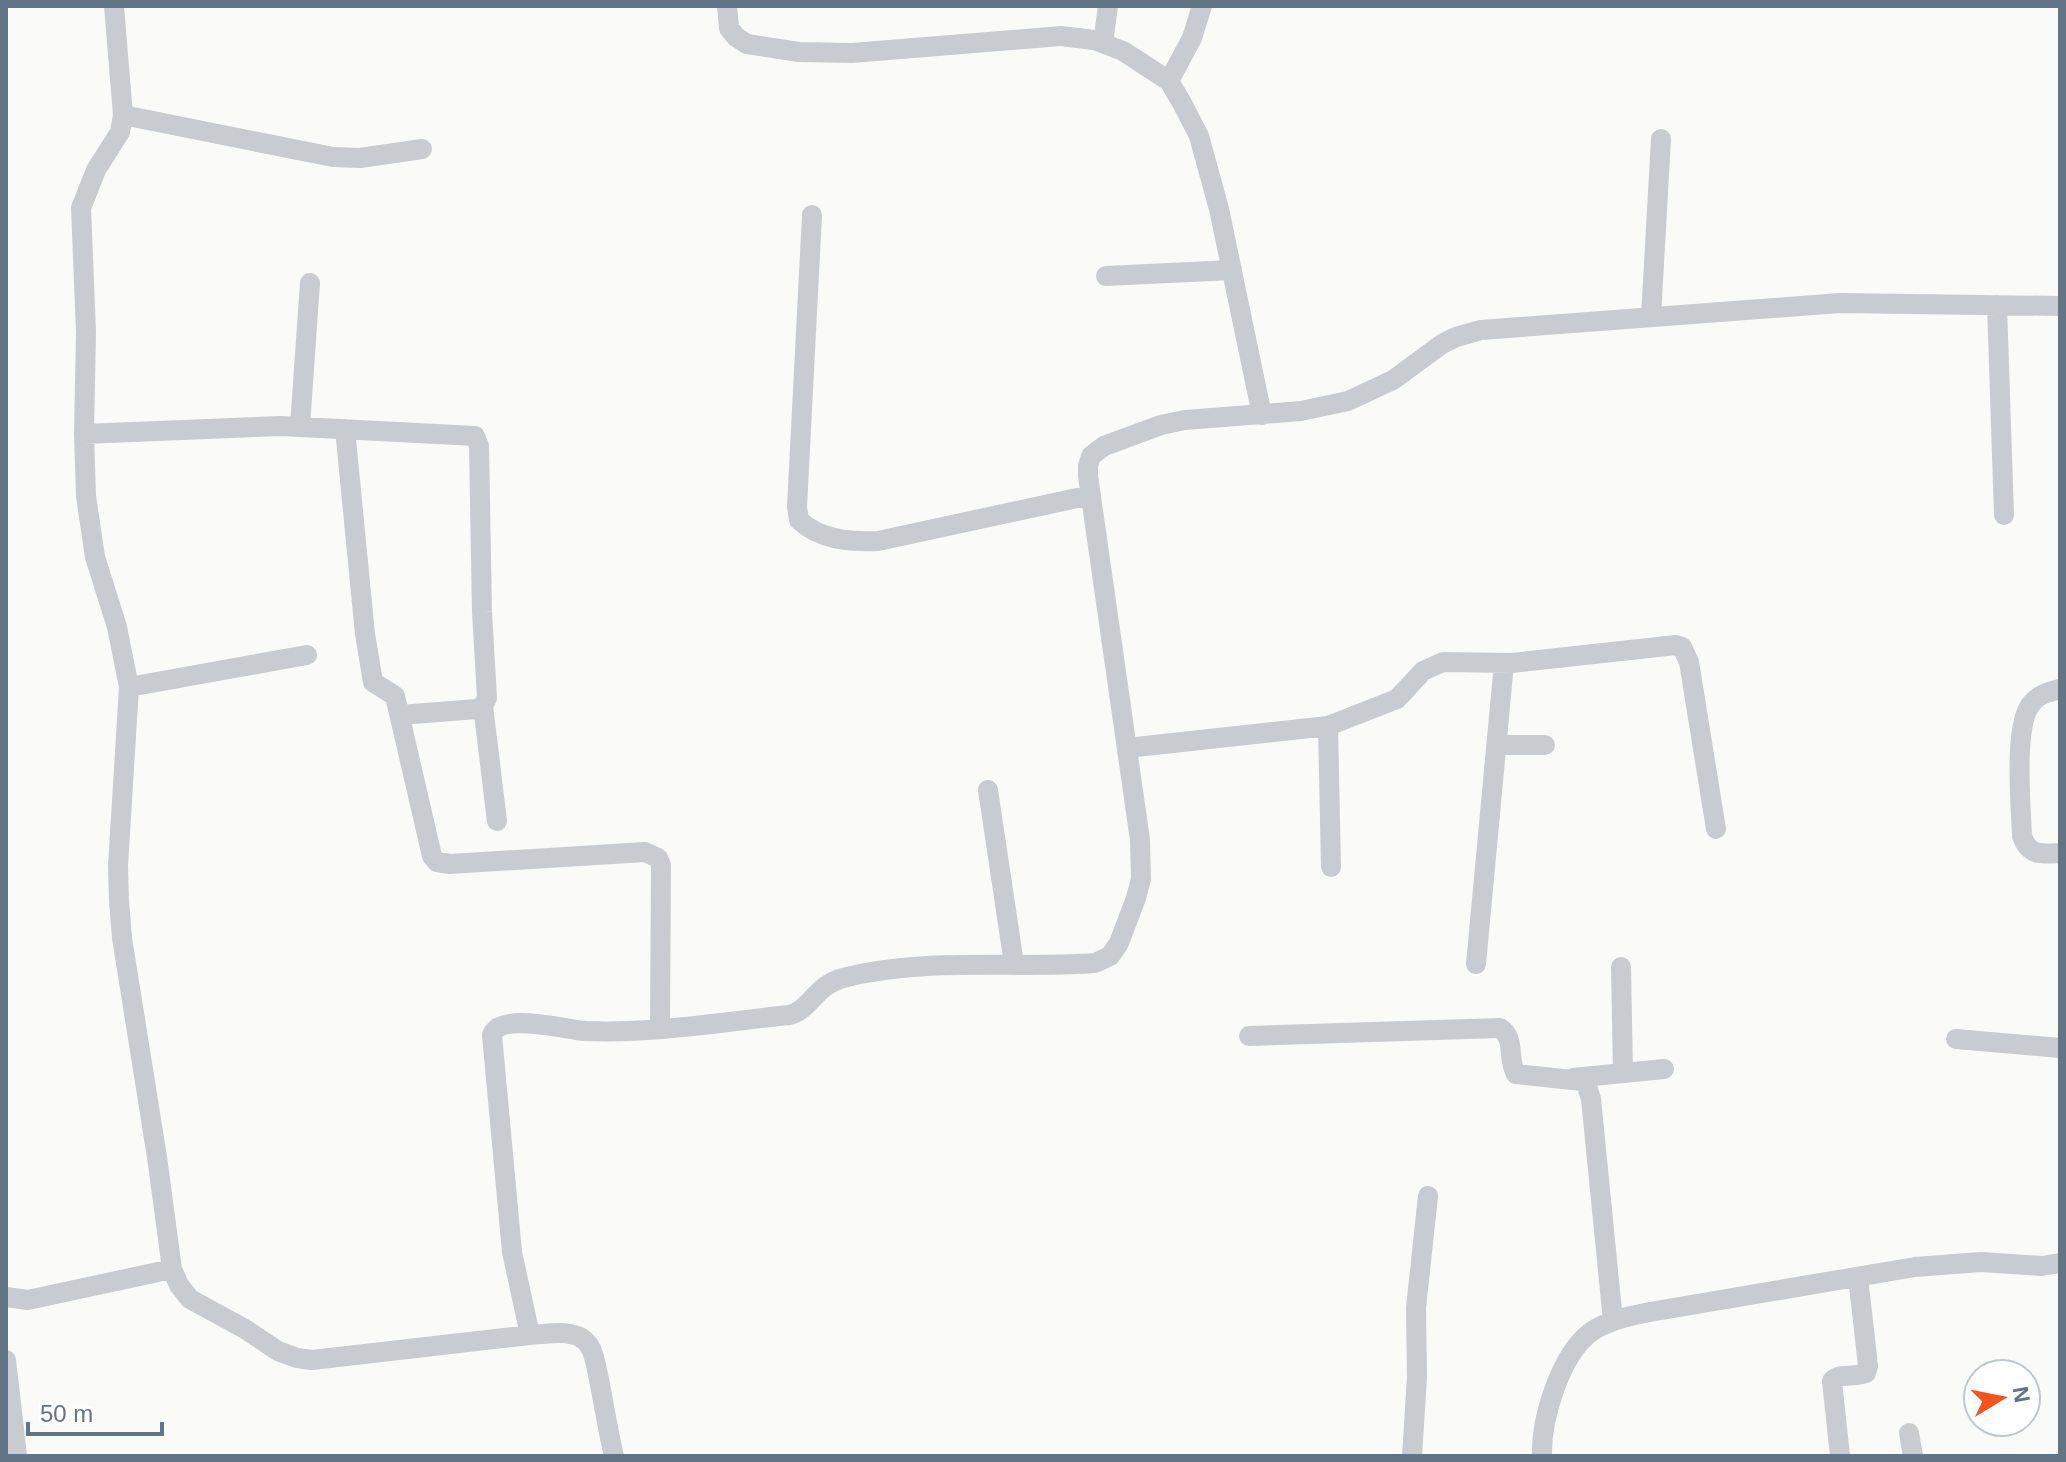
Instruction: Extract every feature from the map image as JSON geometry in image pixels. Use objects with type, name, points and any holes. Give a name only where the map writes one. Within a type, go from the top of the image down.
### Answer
[{"type":"street","points":[[114,6],[123,115],[120,132],[92,178],[81,208],[86,332],[84,434],[90,530],[117,627],[129,687],[118,866],[119,901],[172,1269],[190,1299],[278,1351],[297,1358],[312,1360],[530,1335],[578,1335],[594,1354],[603,1413],[614,1456]]},
{"type":"street","points":[[727,6],[729,28],[747,44],[799,52],[852,53],[1061,36],[1103,43],[1123,51],[1169,81],[1199,136],[1232,270],[1262,415]]},
{"type":"street","points":[[1103,43],[1108,6]]},
{"type":"street","points":[[1169,81],[1192,38],[1202,6]]},
{"type":"street","points":[[123,115],[333,157],[360,158],[422,149]]},
{"type":"street","points":[[1651,317],[1661,139]]},
{"type":"street","points":[[812,215],[797,507],[799,520],[815,532],[844,541],[878,541],[1091,495]]},
{"type":"street","points":[[1106,276],[1232,270]]},
{"type":"street","points":[[300,426],[310,283]]},
{"type":"street","points":[[530,1335],[515,1278],[509,1226],[492,1035],[501,1024],[594,1031],[660,1028],[794,1014],[827,983],[882,970],[1095,963],[1110,956],[1119,943],[1141,879],[1140,840],[1088,466],[1091,456],[1104,446],[1161,425],[1185,420],[1324,407],[1359,397],[1393,380],[1442,344],[1468,333],[1840,303],[2060,306]]},
{"type":"street","points":[[1997,305],[2004,515]]},
{"type":"street","points":[[84,434],[300,426],[475,436],[478,441],[487,698],[483,706],[497,821]]},
{"type":"street","points":[[345,429],[365,634],[373,682],[393,693],[432,856],[437,862],[450,864],[645,852],[658,858],[661,865],[660,1028]]},
{"type":"street","points":[[1127,748],[1328,726],[1397,699],[1432,665],[1455,661],[1504,663],[1669,644],[1682,647],[1689,662],[1716,829]]},
{"type":"street","points":[[129,687],[307,655]]},
{"type":"street","points":[[1476,964],[1504,663]]},
{"type":"street","points":[[2060,689],[2044,693],[2030,704],[2023,722],[2020,747],[2022,836],[2025,845],[2038,854],[2060,853]]},
{"type":"street","points":[[400,715],[483,706]]},
{"type":"street","points":[[1328,726],[1331,867]]},
{"type":"street","points":[[1497,745],[1545,745]]},
{"type":"street","points":[[988,790],[1014,964]]},
{"type":"street","points":[[1621,967],[1623,1073]]},
{"type":"street","points":[[1249,1036],[1500,1028],[1509,1037],[1512,1068],[1516,1074],[1573,1078],[1664,1069]]},
{"type":"street","points":[[1956,1039],[2060,1048]]},
{"type":"street","points":[[1573,1078],[1587,1086],[1591,1099],[1613,1321]]},
{"type":"street","points":[[1412,1456],[1417,1377],[1416,1308],[1428,1196]]},
{"type":"street","points":[[1542,1456],[1544,1420],[1572,1355],[1590,1333],[1613,1321],[1663,1309],[1954,1263],[2042,1266],[2060,1263]]},
{"type":"street","points":[[6,1297],[28,1300],[172,1269]]},
{"type":"street","points":[[1840,1456],[1832,1381],[1839,1376],[1866,1373],[1868,1366],[1858,1277]]},
{"type":"street","points":[[6,1360],[17,1456]]},
{"type":"street","points":[[1909,1433],[1913,1456]]}]
